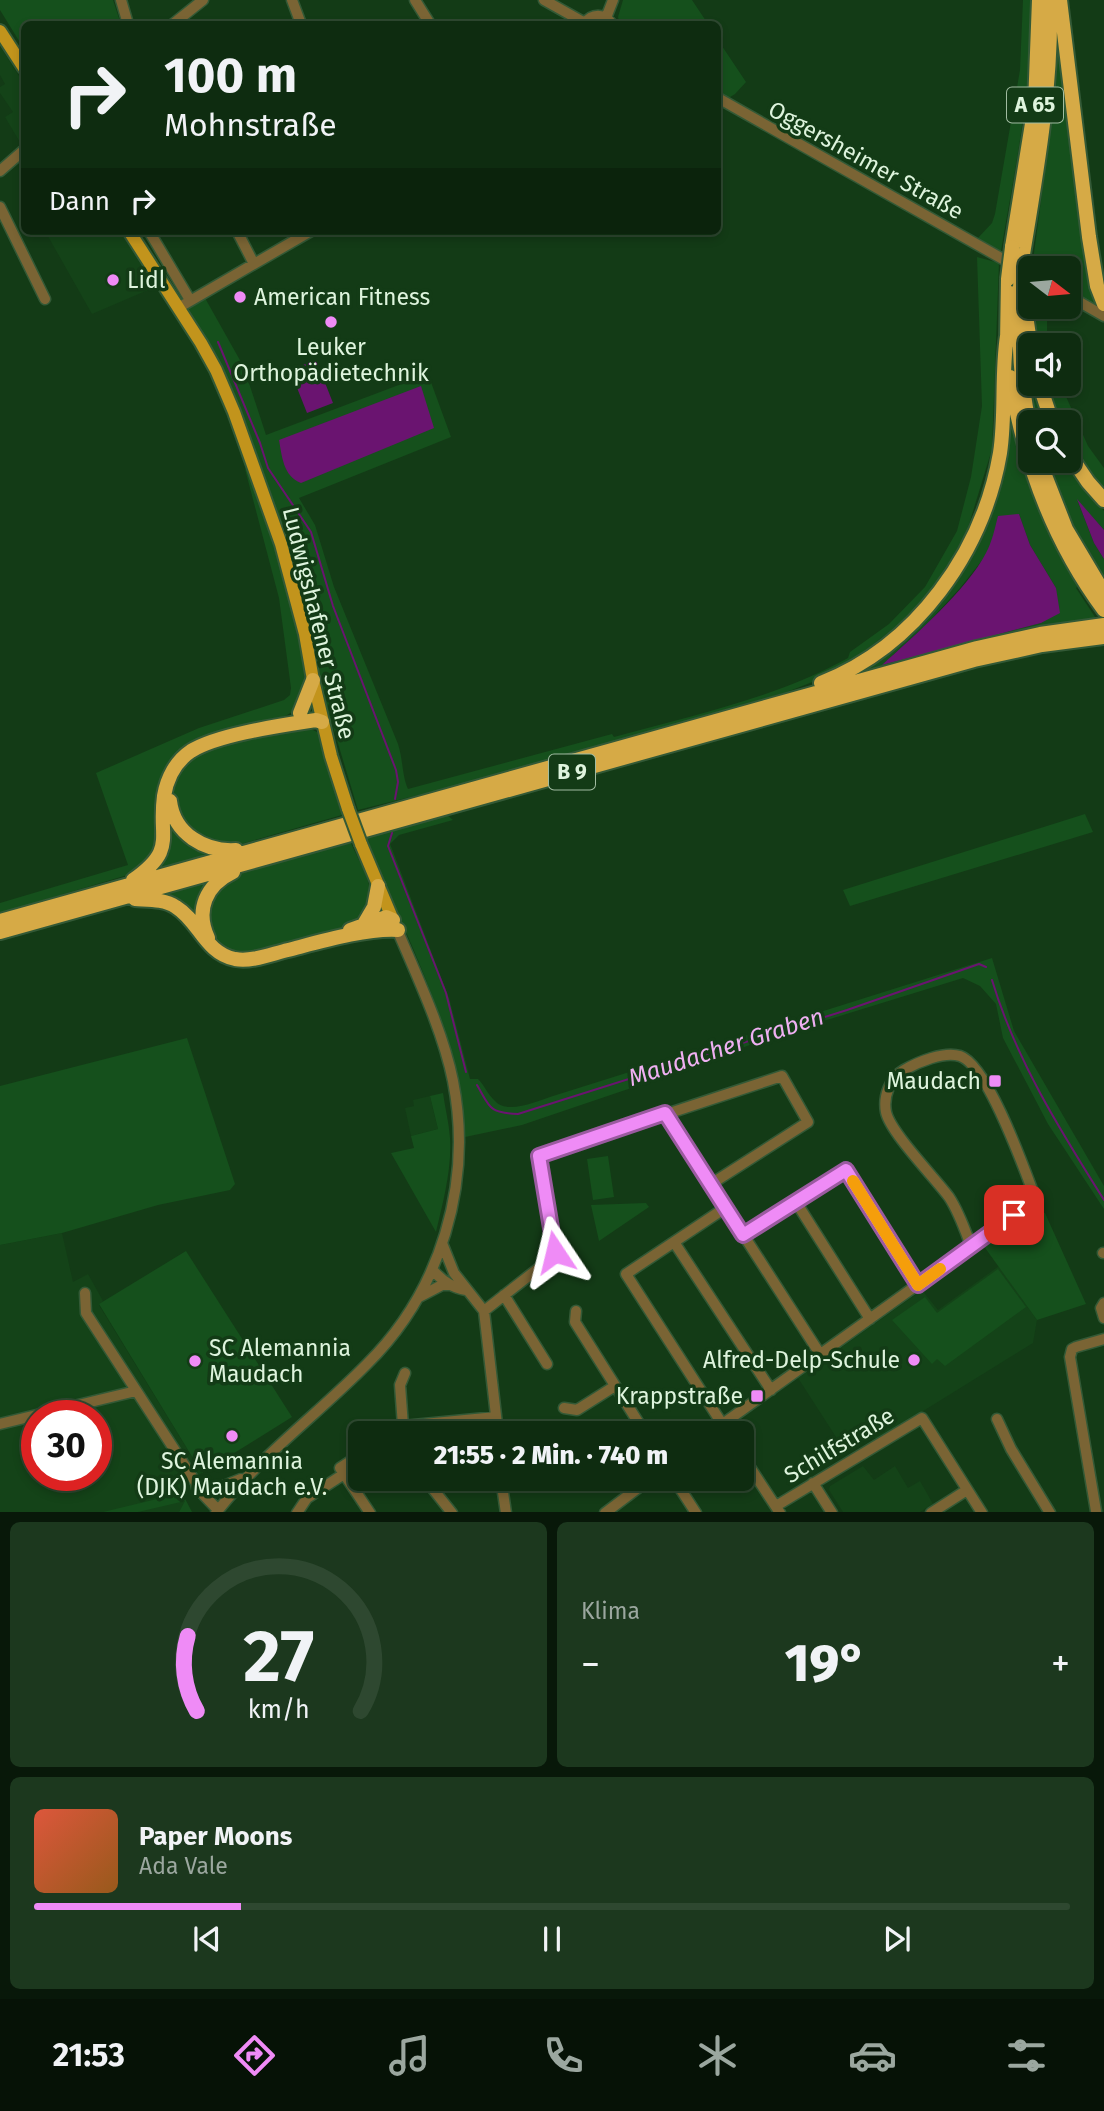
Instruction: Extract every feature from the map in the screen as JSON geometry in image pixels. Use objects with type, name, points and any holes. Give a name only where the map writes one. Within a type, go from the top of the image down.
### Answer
[{"type":"highway","name":"A 65","points":[[1007,336],[1035,105],[1039,0]]},
{"type":"highway","name":"A 65","points":[[1018,250],[1045,109],[1050,0]]},
{"type":"highway","points":[[1060,0],[1089,237],[1097,286],[1104,304]]},
{"type":"highway","points":[[1014,283],[1027,333]]},
{"type":"highway","points":[[1014,283],[1026,410]]},
{"type":"highway","points":[[757,708],[834,678],[876,654],[917,618],[943,587],[980,522],[996,475],[1003,428],[1003,361],[1007,336]]},
{"type":"highway","points":[[1007,336],[1010,378],[1020,431],[1040,495],[1073,564],[1104,610]]},
{"type":"highway","points":[[1081,472],[1104,500]]},
{"type":"highway","points":[[1044,473],[1071,538],[1104,593]]},
{"type":"highway","name":"B 9","points":[[0,932],[126,892],[757,708],[1003,642],[1104,625]]},
{"type":"highway","name":"B 9","points":[[259,854],[974,660],[1042,645],[1104,637]]},
{"type":"highway","points":[[300,713],[313,680]]},
{"type":"highway","points":[[275,726],[300,713],[314,712],[320,719]]},
{"type":"highway","points":[[320,719],[275,726],[191,751],[171,773],[167,784],[164,797],[163,849],[157,860],[126,892],[174,905],[185,914],[211,946],[227,957],[245,960],[393,926]]},
{"type":"highway","points":[[167,784],[171,811],[178,825],[191,839],[224,851],[259,854]]},
{"type":"highway","points":[[211,946],[201,916],[207,894],[222,877],[259,854]]},
{"type":"highway","points":[[364,924],[374,907],[378,886]]},
{"type":"highway","name":"B 9","points":[[0,921],[126,892]]},
{"type":"highway","points":[[336,937],[364,924],[386,918],[393,926]]},
{"type":"main road","points":[[0,31],[21,63]]},
{"type":"main road","name":"Ludwigshafener Straße","points":[[132,235],[216,370],[274,521],[305,634],[320,719],[348,808],[393,926]]},
{"type":"street","points":[[121,0],[127,21]]},
{"type":"street","points":[[177,21],[203,0]]},
{"type":"street","points":[[292,0],[300,21]]},
{"type":"street","points":[[415,0],[428,21]]},
{"type":"street","points":[[544,0],[579,21]]},
{"type":"street","points":[[588,21],[596,16],[609,21],[613,0]]},
{"type":"street","name":"Oggersheimer Straße","points":[[721,101],[1018,268]]},
{"type":"street","points":[[0,171],[21,153]]},
{"type":"street","points":[[0,207],[45,299]]},
{"type":"street","points":[[151,235],[190,300]]},
{"type":"street","points":[[239,235],[254,264]]},
{"type":"street","points":[[178,307],[304,235]]},
{"type":"street","points":[[1082,303],[1104,316]]},
{"type":"street","points":[[219,1508],[245,1477],[368,1364],[405,1320],[432,1269],[442,1243],[454,1195],[459,1139],[456,1104],[447,1059],[393,926]]},
{"type":"street","points":[[734,1421],[820,1354],[1036,1200],[1003,1118],[975,1066],[962,1057],[952,1055],[903,1070],[887,1093],[887,1115],[892,1126],[950,1198],[971,1246]]},
{"type":"street","points":[[484,1311],[549,1262],[555,1252],[539,1156],[782,1076],[808,1122],[712,1184]]},
{"type":"street","points":[[665,1113],[820,1354]]},
{"type":"street","points":[[743,1235],[846,1170],[918,1285]]},
{"type":"street","points":[[796,1202],[870,1319]]},
{"type":"street","points":[[720,1421],[626,1274],[725,1208]]},
{"type":"street","points":[[674,1242],[771,1390]]},
{"type":"street","points":[[442,1243],[454,1273],[484,1311],[496,1421]]},
{"type":"street","points":[[432,1269],[454,1273]]},
{"type":"street","points":[[432,1269],[451,1285],[466,1290]]},
{"type":"street","points":[[418,1298],[438,1287],[451,1285]]},
{"type":"street","points":[[85,1293],[86,1313],[197,1488],[219,1508]]},
{"type":"street","points":[[504,1295],[547,1364]]},
{"type":"street","points":[[1104,1303],[1101,1308],[1104,1318]]},
{"type":"street","points":[[576,1311],[575,1322],[637,1421]]},
{"type":"street","points":[[1098,1510],[1070,1357],[1072,1349],[1104,1339]]},
{"type":"street","points":[[403,1421],[400,1385],[405,1373]]},
{"type":"street","points":[[564,1408],[577,1410],[615,1386]]},
{"type":"street","points":[[0,1424],[136,1391]]},
{"type":"street","points":[[461,1421],[496,1418]]},
{"type":"street","name":"Schilfstraße","points":[[778,1509],[813,1483],[922,1418],[967,1490]]},
{"type":"street","points":[[997,1419],[1049,1512]]},
{"type":"street","points":[[298,1512],[307,1498],[348,1466]]},
{"type":"street","points":[[342,1471],[369,1512]]},
{"type":"street","points":[[754,1473],[778,1509]]},
{"type":"street","points":[[196,1483],[208,1488],[226,1486],[245,1477]]},
{"type":"street","points":[[813,1483],[831,1512]]},
{"type":"street","points":[[208,1488],[219,1508]]},
{"type":"street","points":[[933,1512],[967,1490],[981,1512]]},
{"type":"street","points":[[434,1491],[451,1512]]},
{"type":"street","points":[[501,1491],[506,1512]]},
{"type":"street","points":[[606,1512],[634,1491]]},
{"type":"street","points":[[682,1491],[695,1512]]},
{"type":"shaded area","points":[[0,0],[113,0],[120,21],[21,21],[21,44],[0,10]]},
{"type":"shaded area","points":[[623,0],[692,0],[706,21],[619,21]]},
{"type":"shaded area","points":[[1023,0],[1031,0],[1029,63],[1022,126],[1001,251],[978,238],[992,223],[995,214],[1020,70]]},
{"type":"shaded area","points":[[1059,33],[1103,311],[1082,299],[1082,256],[1034,256],[1050,133]]},
{"type":"shaded area","points":[[721,44],[746,82],[727,99],[721,96]]},
{"type":"shaded area","points":[[0,46],[21,79],[21,144],[5,117],[13,112],[0,93],[0,87],[5,84],[0,75]]},
{"type":"shaded area","points":[[47,235],[122,235],[155,287],[92,314]]},
{"type":"shaded area","points":[[977,257],[999,263],[992,449],[967,531],[941,578],[905,620],[846,665],[787,692],[471,782],[358,810],[328,710],[287,547],[187,310],[205,298],[250,378],[248,380],[266,435],[428,374],[451,437],[299,498],[315,525],[334,587],[398,744],[408,789],[612,734],[614,737],[763,695],[848,658],[850,652],[889,624],[925,587],[957,531],[971,477],[982,406]]},
{"type":"shaded area","points":[[1031,319],[1047,319],[1047,333],[1032,333]]},
{"type":"shaded area","points":[[316,360],[333,403],[307,413],[290,370]]},
{"type":"shaded area","points":[[421,386],[434,428],[301,483],[290,476],[279,440]]},
{"type":"shaded area","points":[[1032,396],[1037,396],[1043,410],[1034,410]]},
{"type":"shaded area","points":[[1048,396],[1066,396],[1072,410],[1053,410]]},
{"type":"shaded area","points":[[1007,398],[1018,427],[1018,473],[1036,473],[1079,585],[1076,588],[1097,620],[850,678],[855,671],[885,651],[977,539]],"holes":[[[1019,514],[1030,545],[1056,588],[1041,623],[884,663],[925,626],[960,588]]]},
{"type":"shaded area","points":[[1081,430],[1088,446],[1104,468],[1104,492],[1081,464]]},
{"type":"shaded area","points":[[245,469],[251,471],[268,521],[299,630],[304,664],[303,691],[296,709],[258,727],[176,756],[159,850],[141,871],[0,913],[0,903],[128,865],[96,773],[199,728],[284,700],[290,695],[279,598]]},
{"type":"shaded area","points":[[1052,473],[1076,473],[1104,511],[1104,530],[1078,502],[1094,543],[1104,559],[1104,577],[1086,550]]},
{"type":"shaded area","points":[[1077,499],[1104,530],[1104,559],[1094,543]]},
{"type":"shaded area","points":[[1019,514],[1030,545],[1056,588],[1060,613],[1041,623],[882,665],[939,612],[966,582],[988,549],[998,516]]},
{"type":"shaded area","points":[[305,726],[319,733],[342,815],[227,848],[185,829],[174,802],[174,788],[178,775],[188,762],[205,749]]},
{"type":"shaded area","points":[[167,799],[172,820],[221,853],[147,875],[161,861]]},
{"type":"shaded area","points":[[446,814],[453,820],[399,835],[390,844],[449,998],[470,1079],[478,1079],[501,1105],[515,1107],[531,1103],[992,958],[1014,1031],[1104,1186],[1104,1209],[1048,1124],[1003,1038],[996,1004],[980,986],[963,978],[762,1040],[702,1064],[522,1125],[465,1137],[461,1097],[441,1021],[367,838]]},
{"type":"shaded area","points":[[1085,814],[1093,832],[850,906],[843,890]]},
{"type":"shaded area","points":[[351,843],[371,893],[368,908],[358,920],[308,939],[255,953],[232,952],[215,940],[209,930],[205,912],[222,882],[245,872]]},
{"type":"shaded area","points":[[215,879],[199,924],[155,896]]},
{"type":"shaded area","points":[[187,1038],[235,1184],[230,1190],[158,1205],[62,1233],[0,1245],[0,1086]]},
{"type":"shaded area","points":[[443,1093],[450,1162],[436,1232],[391,1153],[414,1148],[411,1136],[438,1129],[430,1096]]},
{"type":"shaded area","points":[[430,1096],[438,1129],[411,1136],[405,1108],[414,1106],[413,1100]]},
{"type":"shaded area","points":[[608,1156],[614,1197],[593,1200],[587,1159]]},
{"type":"shaded area","points":[[646,1203],[649,1207],[599,1241],[591,1205]]},
{"type":"shaded area","points":[[1033,1209],[1045,1213],[1086,1304],[1037,1320],[983,1245]]},
{"type":"shaded area","points":[[62,1233],[73,1282],[88,1274],[103,1301],[99,1305],[202,1473],[187,1483],[182,1493],[186,1501],[179,1512],[0,1512],[0,1245]]},
{"type":"shaded area","name":"SC Alemannia Maudach","points":[[186,1251],[292,1417],[202,1473],[99,1304]]},
{"type":"shaded area","name":"Alfred-Delp-Schule","points":[[999,1266],[1037,1320],[1033,1343],[878,1439],[869,1436],[845,1451],[798,1378],[922,1290],[938,1310]]},
{"type":"shaded area","points":[[998,1269],[1026,1307],[945,1366],[937,1359],[932,1364],[892,1320],[925,1297],[937,1313]]},
{"type":"shaded area","points":[[863,1466],[874,1480],[895,1466],[908,1488],[920,1481],[933,1504],[920,1512],[843,1512],[829,1490],[830,1486]]},
{"type":"shaded area","points":[[182,1493],[192,1512],[179,1512],[185,1501],[138,1512],[103,1512]]},
{"type":"waterway","points":[[218,342],[268,468],[311,532],[333,606],[396,770],[398,782],[395,799]]},
{"type":"waterway","points":[[392,833],[388,846],[446,993],[466,1072]]},
{"type":"waterway","name":"Maudacher Graben","points":[[477,1085],[495,1110],[518,1114],[847,1010],[979,964],[986,967]]},
{"type":"waterway","name":"Maudacher Graben","points":[[992,980],[1026,1066],[1104,1200]]},
{"type":"slow traffic","points":[[853,1181],[918,1285],[940,1269]]},
{"type":"place","name":"Lidl","points":[[113,280]]},
{"type":"place","name":"American Fitness","points":[[240,297]]},
{"type":"place","name":"Leuker Orthopädietechnik","points":[[331,322]]},
{"type":"place","name":"Maudach","points":[[995,1081]]},
{"type":"place","name":"Alfred-Delp-Schule","points":[[914,1360]]},
{"type":"place","name":"SC Alemannia Maudach","points":[[195,1361]]},
{"type":"place","name":"Krappstraße","points":[[757,1396]]},
{"type":"place","name":"SC Alemannia (DJK) Maudach e.V.","points":[[232,1436]]},
{"type":"route","points":[[555,1252],[539,1156],[665,1113],[743,1235],[846,1170],[918,1285],[1014,1215]]}]
